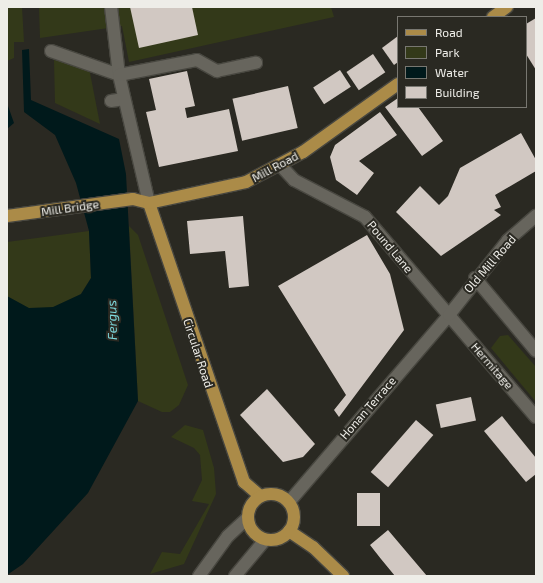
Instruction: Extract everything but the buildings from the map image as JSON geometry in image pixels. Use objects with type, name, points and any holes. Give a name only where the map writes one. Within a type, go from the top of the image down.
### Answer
[{"type":"main road","points":[[494,16],[507,7]]},
{"type":"main road","name":"Mill Road","points":[[133,199],[149,203],[246,182],[281,166],[397,85]]},
{"type":"main road","name":"Mill Bridge","points":[[7,216],[133,199]]},
{"type":"main road","name":"Circular Road","points":[[149,203],[244,482],[260,496]]},
{"type":"main road","points":[[275,494],[289,502],[294,512],[289,531],[278,539],[265,540],[252,532],[247,518],[253,501],[260,496],[275,494]]},
{"type":"main road","points":[[289,531],[313,547],[343,576]]},
{"type":"street","points":[[111,7],[119,75],[149,203]]},
{"type":"street","points":[[51,51],[119,75],[197,60],[217,72],[256,63]]},
{"type":"street","points":[[111,101],[124,99]]},
{"type":"street","name":"Pound Lane","points":[[281,166],[294,180],[365,217],[449,315]]},
{"type":"street","name":"Old Mill Road","points":[[449,315],[475,278],[508,240],[536,216]]},
{"type":"street","points":[[475,278],[536,351]]},
{"type":"street","name":"Hermitage","points":[[449,315],[536,417]]},
{"type":"street","name":"Honan Terrace","points":[[289,502],[449,315]]},
{"type":"street","points":[[199,576],[228,536],[247,518]]},
{"type":"street","points":[[236,576],[265,540]]},
{"type":"green space","points":[[7,7],[22,7],[24,42],[14,42],[14,58],[7,61]]},
{"type":"green space","points":[[39,7],[331,7],[334,17],[129,62],[122,26],[40,38]]},
{"type":"green space","points":[[54,60],[89,68],[100,124],[55,103]]},
{"type":"green space","points":[[129,226],[138,235],[188,385],[179,405],[170,412],[162,412],[138,401]]},
{"type":"green space","points":[[89,231],[91,278],[81,294],[7,491],[7,242]]},
{"type":"green space","points":[[508,335],[536,367],[536,402],[491,348],[500,336]]},
{"type":"green space","points":[[185,425],[203,430],[214,468],[216,494],[184,564],[150,574],[162,552],[180,554],[209,504],[192,501],[202,480],[200,455],[194,448],[171,437]]},
{"type":"water","name":"Fergus","points":[[29,49],[31,100],[119,139],[126,174],[138,401],[88,493],[23,564],[7,575],[7,296],[29,308],[53,307],[81,294],[91,278],[89,231],[76,183],[55,135],[24,112],[22,50]]},
{"type":"water","points":[[7,103],[14,123],[7,129]]}]
